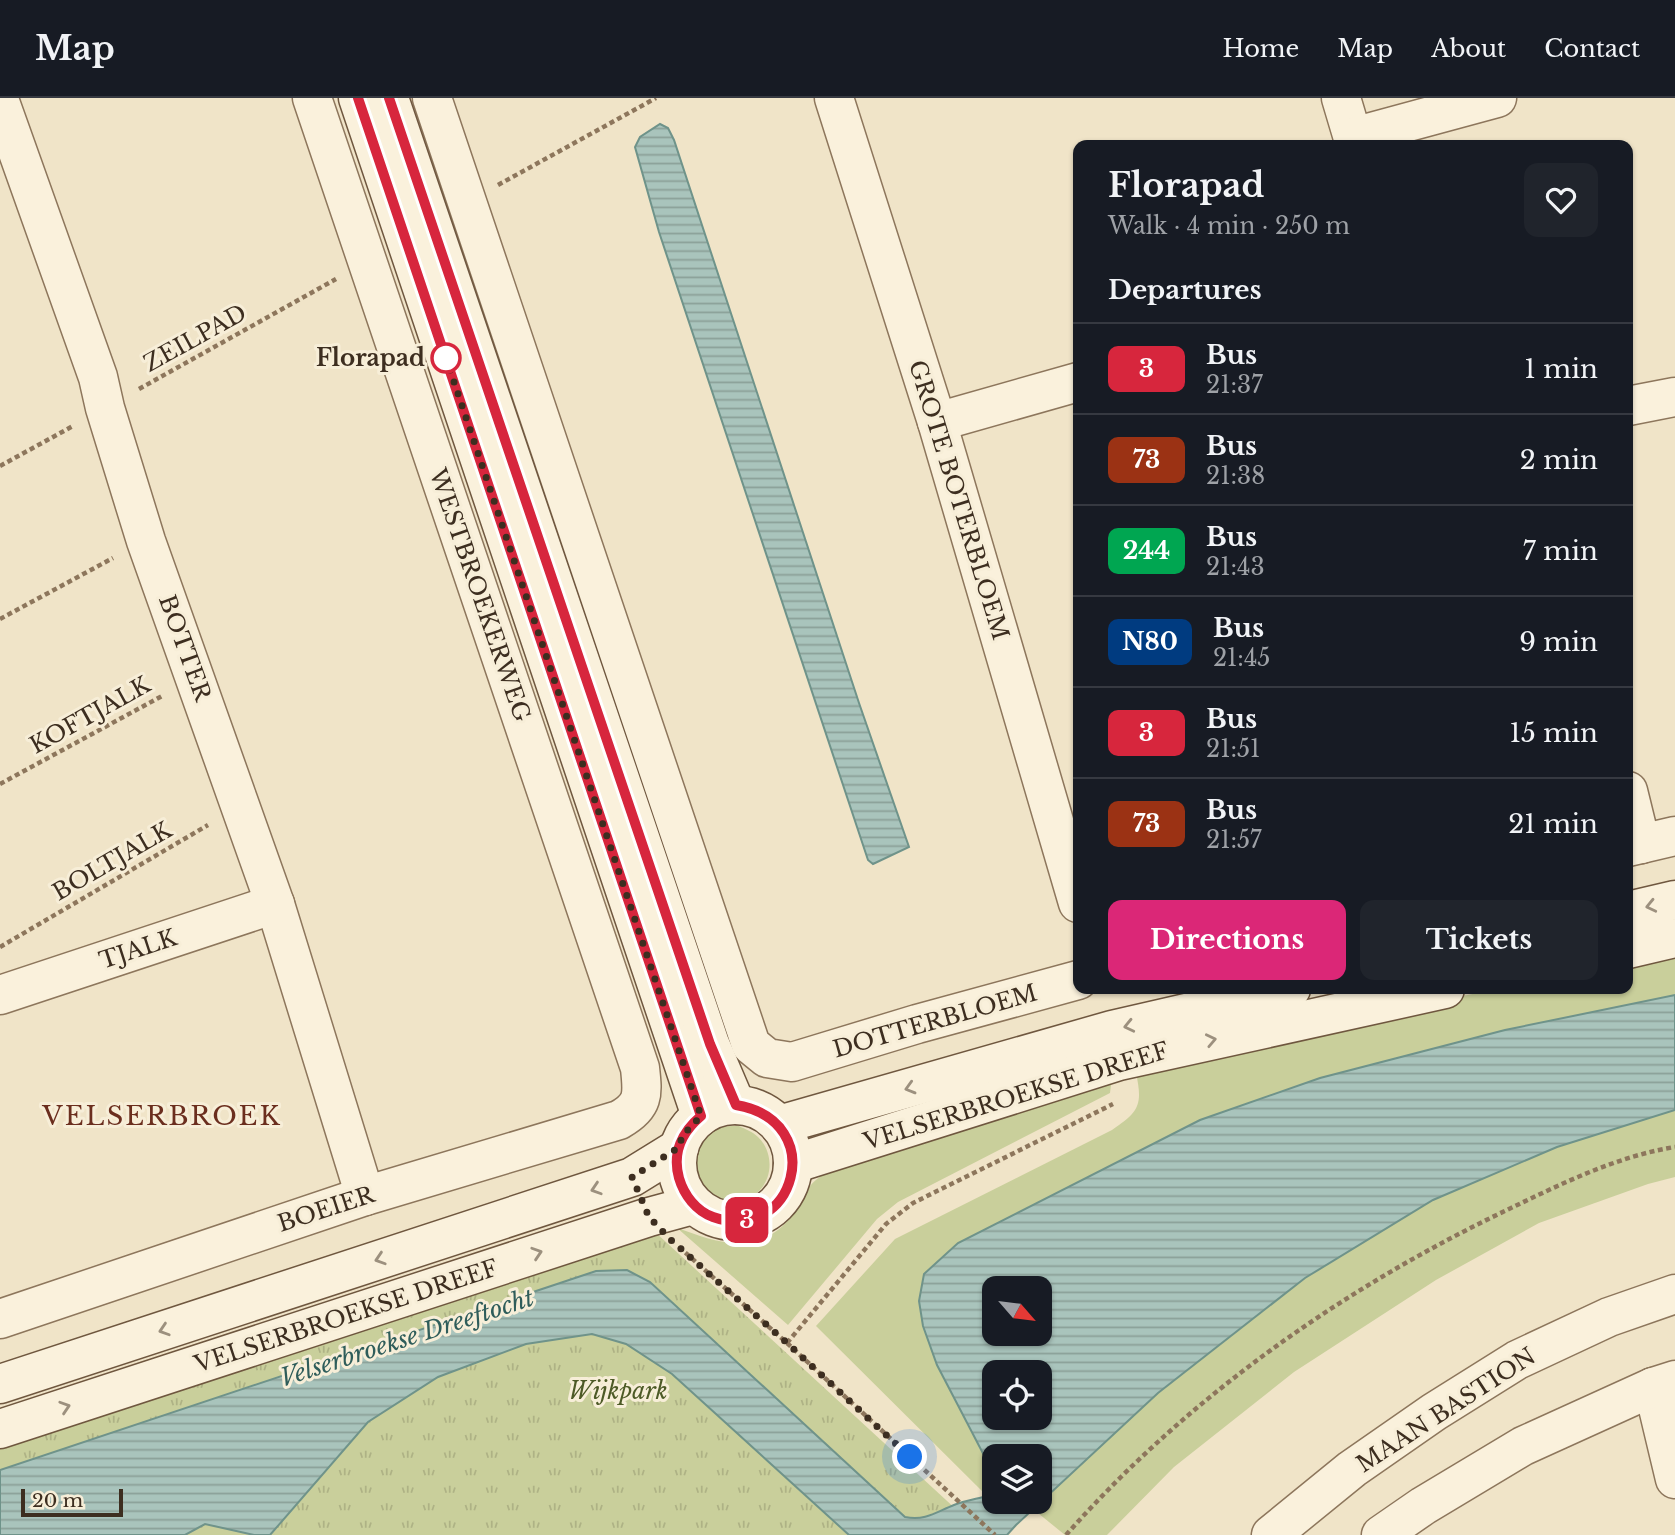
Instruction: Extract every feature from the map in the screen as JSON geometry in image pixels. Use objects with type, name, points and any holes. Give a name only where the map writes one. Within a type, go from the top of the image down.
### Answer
[{"type":"street","name":"WESTBROEKERWEG","points":[[312,98],[640,1068],[643,1093]]},
{"type":"street","name":"WESTBROEKERWEG","points":[[358,98],[642,892],[710,1044],[718,1110]]},
{"type":"street","name":"WESTBROEKERWEG","points":[[389,98],[642,892]]},
{"type":"street","points":[[432,98],[694,876],[642,892]]},
{"type":"street","name":"GROTE BOTERBLOEM","points":[[834,98],[937,422],[1073,886]]},
{"type":"street","points":[[1340,98],[1354,140]]},
{"type":"street","points":[[1357,140],[1497,98]]},
{"type":"street","name":"BOTTER","points":[[0,102],[98,377],[146,541],[275,904],[365,1196]]},
{"type":"street","points":[[937,422],[1073,383]]},
{"type":"street","points":[[1633,405],[1675,397]]},
{"type":"street","points":[[1633,804],[1648,842]]},
{"type":"street","name":"DOTTERBLOEM","points":[[694,876],[751,1045],[767,1058],[792,1062],[1073,981]]},
{"type":"street","points":[[1633,910],[1675,900]]},
{"type":"street","name":"TJALK","points":[[0,995],[275,904]]},
{"type":"street","points":[[1633,947],[1675,938]]},
{"type":"street","name":"VELSERBROEKSE DREEF","points":[[779,1125],[1112,1030],[1270,994]]},
{"type":"street","name":"VELSERBROEKSE DREEF","points":[[793,1164],[1119,1061],[1422,994]]},
{"type":"street","name":"BOEIER","points":[[0,1319],[365,1196],[618,1120],[633,1112],[643,1093]]},
{"type":"street","points":[[718,1110],[760,1111],[779,1125],[790,1143],[793,1164],[790,1181],[783,1196],[772,1209],[757,1218],[740,1222],[707,1215],[693,1205],[682,1188],[676,1168],[678,1148],[683,1135],[718,1110]]},
{"type":"street","name":"VELSERBROEKSE DREEF","points":[[0,1384],[632,1177],[678,1148]]},
{"type":"street","name":"VELSERBROEKSE DREEF","points":[[0,1429],[649,1217],[693,1205]]},
{"type":"street","name":"MAAN BASTION","points":[[1271,1535],[1352,1469],[1434,1412],[1517,1360],[1609,1317],[1675,1294]]},
{"type":"street","points":[[1381,1535],[1423,1506],[1523,1446],[1664,1384],[1675,1479]]},
{"type":"path","points":[[468,202],[656,98]]},
{"type":"path","name":"ZEILPAD","points":[[0,466],[368,261]]},
{"type":"path","points":[[0,619],[146,541]]},
{"type":"path","name":"KOFTJALK","points":[[0,784],[196,677]]},
{"type":"path","name":"BOLTJALK","points":[[0,947],[241,806]]},
{"type":"path","points":[[787,1343],[886,1224],[913,1203],[1116,1102],[1123,1078],[1119,1061]]},
{"type":"path","points":[[1066,1535],[1096,1501],[1194,1410],[1279,1342],[1374,1281],[1477,1224],[1570,1180],[1657,1150],[1675,1147]]},
{"type":"path","points":[[649,1217],[995,1535]]},
{"type":"green space","points":[[1675,952],[1675,995],[1505,1030],[1320,1078],[1028,1207],[988,1276],[982,1276],[982,1287],[937,1365],[982,1451],[982,1491],[816,1326],[895,1239],[1121,1124],[1137,1107],[1139,1093],[1136,1073],[1389,1011],[1472,994],[1633,994],[1633,961]]},
{"type":"green space","points":[[1112,1077],[1110,1093],[898,1202],[877,1219],[788,1325],[676,1227],[723,1242],[738,1243],[767,1237],[781,1228],[813,1183],[850,1159]]},
{"type":"green space","points":[[1675,1110],[1675,1177],[1539,1223],[1436,1280],[1294,1372],[1174,1467],[1107,1535],[1065,1535],[1039,1514],[1052,1514],[1052,1491],[1158,1393],[1305,1278],[1433,1200],[1557,1147]]},
{"type":"green space","points":[[739,1126],[763,1142],[770,1163],[768,1177],[760,1190],[743,1200],[713,1198],[704,1193],[694,1177],[693,1162],[697,1148],[706,1136],[720,1127]]},
{"type":"green space","name":"Wijkpark","points":[[654,1231],[984,1535],[0,1535],[0,1436]]},
{"type":"water","points":[[660,124],[668,128],[674,140],[909,847],[873,864],[868,860],[659,232],[635,147],[640,137]]},
{"type":"water","points":[[1675,995],[1675,1110],[1557,1147],[1433,1200],[1305,1278],[1158,1393],[1052,1492],[1052,1444],[982,1444],[982,1451],[937,1365],[923,1326],[919,1301],[924,1274],[958,1243],[1200,1120],[1320,1078],[1505,1030]]},
{"type":"water","name":"Velserbroekse Dreeftocht","points":[[627,1270],[650,1282],[905,1517],[919,1518],[982,1497],[982,1514],[1028,1514],[1007,1535],[849,1535],[672,1374],[626,1344],[592,1334],[526,1344],[438,1377],[368,1422],[270,1535],[254,1535],[205,1524],[185,1535],[0,1535],[0,1470],[596,1271]]},
{"type":"bus line","name":"3","points":[[358,98],[701,1116],[683,1135],[678,1148],[676,1168],[682,1188],[693,1205],[707,1215],[740,1222],[757,1218],[772,1209],[783,1196],[790,1181],[793,1164],[790,1143],[779,1125],[767,1115],[752,1107],[736,1105],[710,1044],[389,98]]},
{"type":"place","name":"Florapad","points":[[446,358]]},
{"type":"district","name":"VELSERBROEK","points":[[162,1116]]},
{"type":"route","points":[[446,358],[701,1116],[683,1135],[678,1148],[632,1177],[649,1217],[671,1240],[910,1457]]}]
